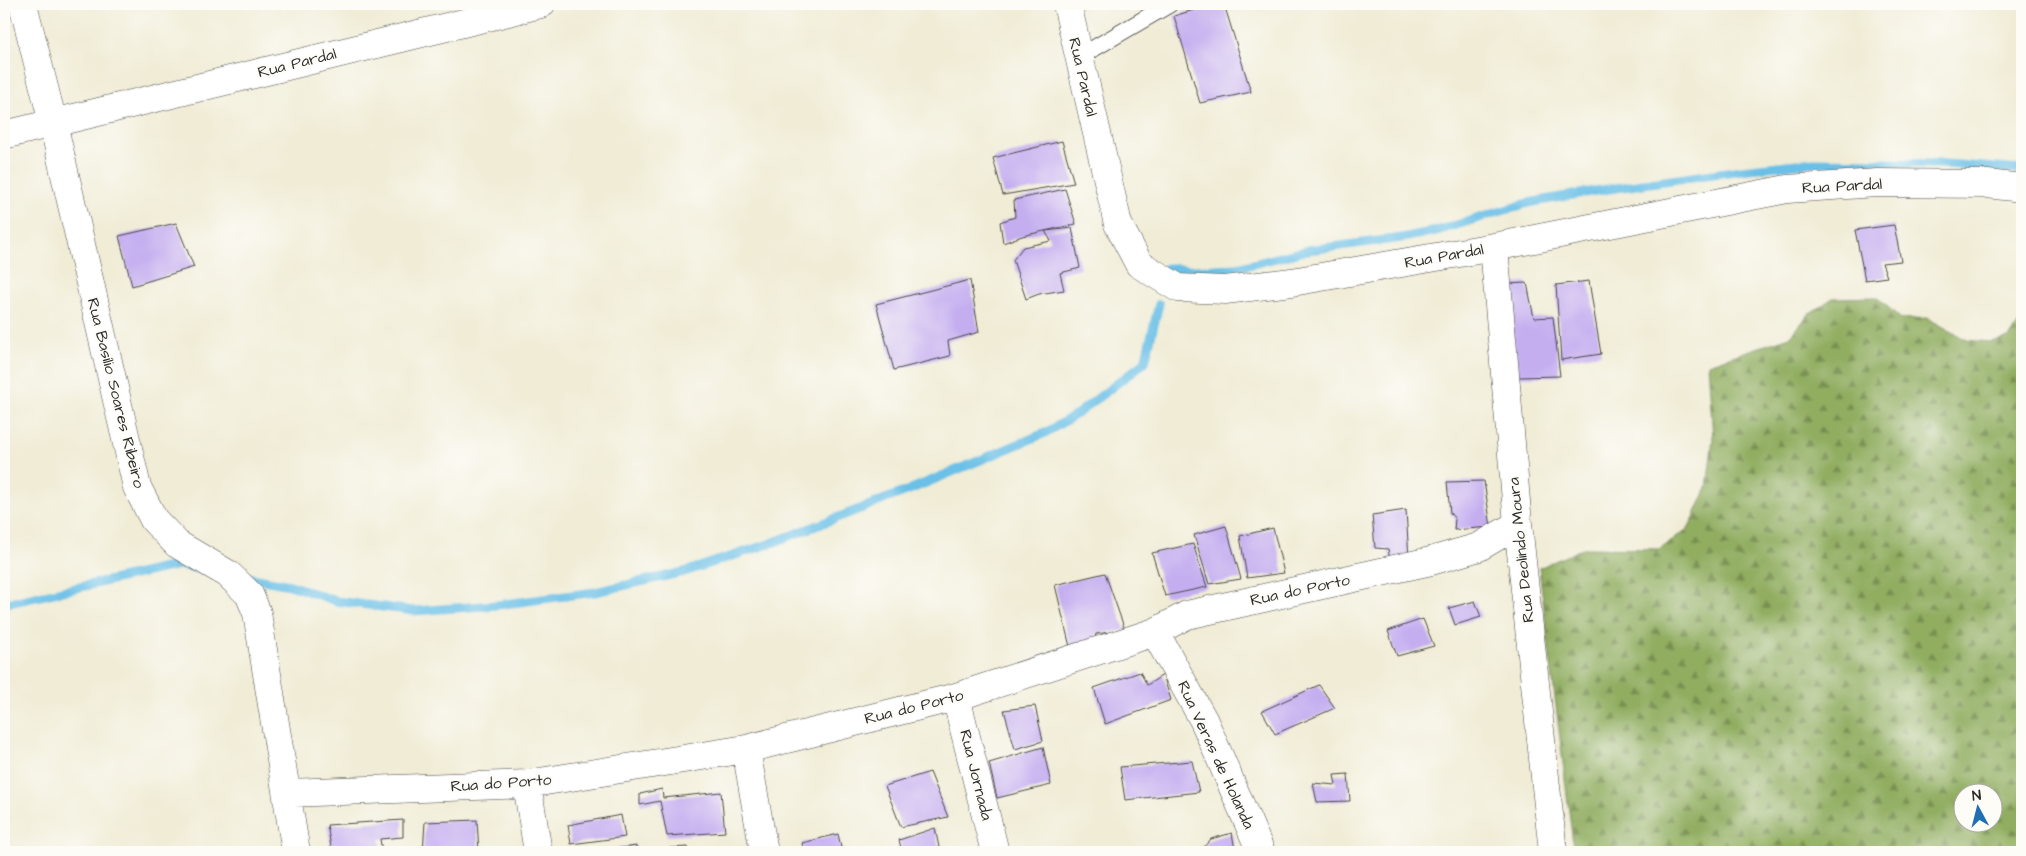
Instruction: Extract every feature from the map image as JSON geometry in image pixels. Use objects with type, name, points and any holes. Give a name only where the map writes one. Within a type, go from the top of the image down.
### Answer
[{"type":"street","name":"Rua Basílio Soares Ribeiro","points":[[23,4],[53,123],[137,487],[154,520],[177,544],[228,574],[249,594],[257,613],[288,793],[296,852]]},
{"type":"street","name":"Rua Pardal","points":[[4,135],[536,4]]},
{"type":"street","name":"Rua Pardal","points":[[1067,4],[1118,224],[1139,264],[1178,288],[1225,290],[1292,282],[1494,248],[1787,189],[1877,183],[1986,184],[2022,188]]},
{"type":"street","name":"Rua Deolindo Moura","points":[[1494,248],[1518,524],[1553,852]]},
{"type":"street","name":"Rua do Porto","points":[[288,793],[527,784],[746,749],[956,697],[1155,632],[1187,615],[1430,561],[1479,547],[1518,524]]},
{"type":"street","name":"Rua Veras de Holanda","points":[[1155,632],[1204,721],[1261,852]]},
{"type":"street","name":"Rua Jornada","points":[[956,697],[995,852]]},
{"type":"street","points":[[746,749],[764,852]]},
{"type":"street","points":[[527,784],[538,852]]},
{"type":"lane","points":[[1079,57],[1170,4]]},
{"type":"green space","points":[[1877,297],[1901,319],[1927,318],[1967,340],[1990,342],[2009,338],[2022,319],[2022,852],[1574,852],[1539,568],[1584,548],[1659,549],[1689,528],[1707,488],[1713,438],[1708,364],[1790,337],[1810,313],[1833,298]]},
{"type":"building","points":[[1213,4],[1224,4],[1251,92],[1200,103],[1174,16]]},
{"type":"building","points":[[1062,141],[1074,183],[1003,195],[993,158]]},
{"type":"building","points":[[1065,189],[1076,224],[1022,236],[1003,243],[1000,222],[1015,217],[1014,200]]},
{"type":"building","points":[[176,223],[194,267],[132,286],[119,236]]},
{"type":"building","points":[[1894,225],[1901,261],[1882,263],[1887,277],[1865,280],[1855,230]]},
{"type":"building","points":[[1072,228],[1080,268],[1060,273],[1064,290],[1039,294],[1026,299],[1013,260],[1023,247],[1051,241],[1045,231]]},
{"type":"building","points":[[970,280],[979,332],[948,341],[950,356],[894,370],[876,304]]},
{"type":"building","points":[[1589,281],[1601,354],[1561,360],[1556,285]]},
{"type":"building","points":[[1527,283],[1534,318],[1553,317],[1560,376],[1518,377],[1506,284]]},
{"type":"building","points":[[1484,481],[1491,527],[1454,530],[1455,519],[1450,513],[1447,482]]},
{"type":"building","points":[[1406,510],[1409,559],[1390,560],[1388,549],[1375,548],[1372,515]]},
{"type":"building","points":[[1226,526],[1241,579],[1209,584],[1194,535]]},
{"type":"building","points":[[1273,528],[1284,573],[1247,578],[1240,536]]},
{"type":"building","points":[[1193,544],[1207,587],[1165,596],[1152,553]]},
{"type":"building","points":[[1105,573],[1125,630],[1096,634],[1094,643],[1070,647],[1055,585]]},
{"type":"building","points":[[1475,601],[1481,617],[1455,625],[1449,608]]},
{"type":"building","points":[[1423,619],[1434,646],[1397,656],[1388,631]]},
{"type":"building","points":[[1140,672],[1147,685],[1163,675],[1171,700],[1105,724],[1094,688]]},
{"type":"building","points":[[1319,685],[1335,708],[1275,734],[1262,711]]},
{"type":"building","points":[[1035,706],[1043,741],[1015,749],[1004,710]]},
{"type":"building","points":[[1043,747],[1051,785],[997,798],[989,763]]},
{"type":"building","points":[[1192,761],[1199,792],[1125,800],[1120,767]]},
{"type":"building","points":[[930,772],[948,817],[901,827],[885,786]]},
{"type":"building","points":[[1348,774],[1350,801],[1317,802],[1313,783],[1336,785],[1334,775]]},
{"type":"building","points":[[662,789],[663,798],[721,792],[725,832],[667,836],[660,801],[640,805],[640,794]]},
{"type":"building","points":[[621,815],[625,837],[571,844],[568,825]]},
{"type":"building","points":[[403,820],[403,837],[380,839],[382,852],[332,852],[327,825]]},
{"type":"building","points":[[477,820],[479,852],[423,852],[425,822]]},
{"type":"building","points":[[935,828],[940,852],[902,852],[899,840]]},
{"type":"building","points":[[1232,833],[1235,850],[1230,852],[1203,852],[1202,849],[1211,839]]},
{"type":"building","points":[[838,834],[842,852],[804,852],[802,843]]},
{"type":"building","points":[[636,846],[636,852],[601,852],[601,851]]},
{"type":"building","points":[[688,847],[689,852],[669,852],[669,848]]},
{"type":"waterway","points":[[1167,268],[1193,270],[1237,268],[1308,250],[1402,238],[1440,230],[1528,203],[1595,191],[1741,170],[1814,162],[1946,164],[2022,170]]},
{"type":"waterway","points":[[241,576],[290,585],[336,601],[414,611],[497,605],[595,592],[684,572],[769,544],[909,490],[1045,433],[1077,414],[1145,362],[1159,304]]},
{"type":"waterway","points":[[4,604],[179,565],[201,569]]}]
